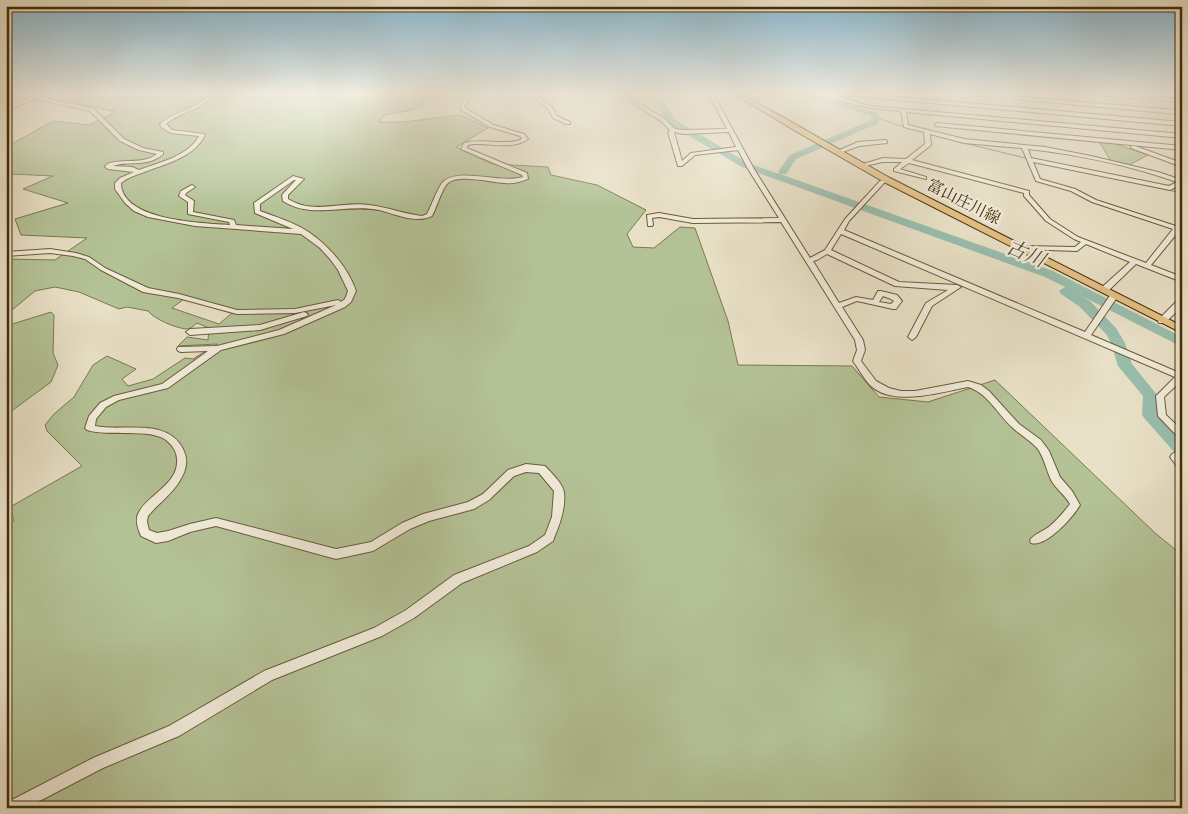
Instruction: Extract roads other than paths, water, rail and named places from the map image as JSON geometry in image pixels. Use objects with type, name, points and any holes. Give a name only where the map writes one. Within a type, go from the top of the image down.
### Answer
[{"type":"main road","name":"富山庄川線","points":[[800,131],[887,180],[1104,290],[1110,301],[1162,320],[1182,330]]},
{"type":"street","points":[[113,131],[122,140],[141,149],[161,153],[148,161],[117,162],[108,167],[132,169],[138,172]]},
{"type":"street","points":[[171,131],[202,135],[199,143],[187,152],[122,179],[118,183],[118,189],[127,202],[136,210],[150,216],[195,224],[304,232]]},
{"type":"street","points":[[181,349],[216,348],[281,332],[336,308],[348,300],[352,291],[344,275],[322,246],[291,224],[257,212],[257,203],[262,198],[293,178],[301,179],[285,195],[285,200],[292,205],[329,208],[368,206],[423,218],[430,215],[445,183],[450,180],[462,177],[510,180],[526,178],[525,174],[464,149],[466,144],[475,141],[518,143],[525,140],[522,135],[509,131]]},
{"type":"street","points":[[672,131],[680,165],[693,154],[739,148]]},
{"type":"street","points":[[678,131],[711,131]]},
{"type":"street","points":[[730,131],[751,169],[859,340],[861,350],[856,361],[873,383],[886,390],[901,394],[915,394],[968,384],[978,387],[986,393],[1016,426],[1038,443],[1044,451],[1056,479],[1069,494],[1075,505],[1061,524],[1048,535],[1034,540]]},
{"type":"street","points":[[923,131],[964,141],[1024,147],[1091,158],[1156,172],[1182,182],[1170,188],[1029,158]]},
{"type":"street","points":[[939,131],[940,135]]},
{"type":"street","points":[[992,131],[1182,148]]},
{"type":"street","points":[[1091,131],[1182,165]]},
{"type":"street","points":[[1130,131],[1182,136]]},
{"type":"street","points":[[924,178],[896,170],[928,145],[927,132]]},
{"type":"street","points":[[1080,139],[1084,145]]},
{"type":"street","points":[[838,152],[858,144],[885,142]]},
{"type":"street","points":[[1024,147],[1038,180]]},
{"type":"street","points":[[1088,152],[1091,158]]},
{"type":"street","points":[[862,166],[883,160],[908,161],[1027,192]]},
{"type":"street","points":[[808,260],[814,259],[827,251],[858,209],[882,182],[887,180]]},
{"type":"street","points":[[1027,192],[1038,180]]},
{"type":"street","points":[[1038,180],[1072,190],[1094,201],[1179,230],[1147,266]]},
{"type":"street","points":[[192,187],[183,192],[182,196],[191,200],[190,213],[223,218],[232,221],[233,226]]},
{"type":"street","points":[[1027,192],[1026,195],[1048,220],[1085,242],[1182,280]]},
{"type":"street","points":[[650,225],[649,216],[659,215],[693,221],[783,220]]},
{"type":"street","points":[[840,231],[958,286],[1114,347],[1181,377],[1160,396],[1162,416],[1182,436]]},
{"type":"street","points":[[1022,248],[1077,249],[1085,242]]},
{"type":"street","points":[[6,254],[50,251],[74,254],[87,258],[103,270],[146,290],[180,296],[237,312],[295,311],[348,300]]},
{"type":"street","points":[[827,251],[898,284],[958,286]]},
{"type":"street","points":[[1104,290],[1136,261]]},
{"type":"street","points":[[912,337],[929,304],[958,286]]},
{"type":"street","points":[[837,306],[856,300],[875,303]]},
{"type":"street","points":[[1086,336],[1110,301]]},
{"type":"street","points":[[1162,320],[1182,301]]},
{"type":"street","points":[[190,332],[260,327],[312,312],[327,305]]},
{"type":"street","points":[[11,808],[98,763],[174,731],[268,675],[378,632],[410,614],[458,579],[533,549],[548,538],[557,517],[559,491],[542,469],[526,468],[511,473],[486,498],[470,506],[426,517],[406,526],[374,546],[336,554],[216,522],[156,538],[145,533],[142,526],[143,514],[170,488],[181,472],[182,459],[176,444],[164,435],[138,432],[101,432],[90,428],[92,418],[103,405],[117,398],[165,386],[216,348]]},
{"type":"street","points":[[1180,453],[1176,457],[1182,466]]},
{"type":"waterway","points":[[687,131],[745,165],[1049,274],[1182,343]]},
{"type":"waterway","name":"古川","points":[[783,172],[793,157],[853,131]]},
{"type":"waterway","points":[[920,131],[949,139]]},
{"type":"waterway","points":[[964,143],[1029,159]]},
{"type":"waterway","points":[[1144,185],[1182,193]]},
{"type":"waterway","name":"古川","points":[[1065,291],[1085,304],[1111,331],[1118,343],[1125,366],[1150,395],[1150,415],[1182,450]]}]
